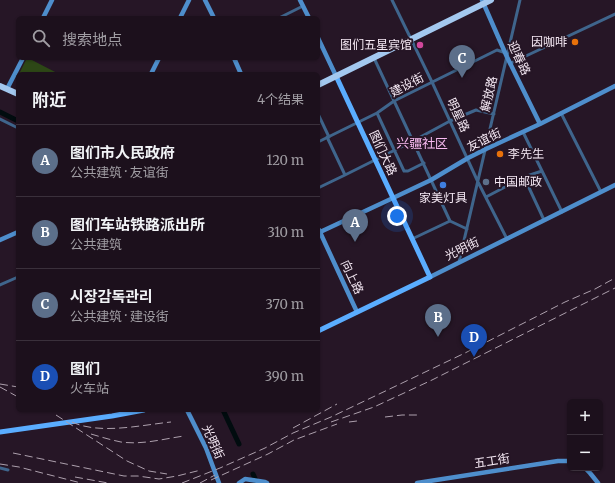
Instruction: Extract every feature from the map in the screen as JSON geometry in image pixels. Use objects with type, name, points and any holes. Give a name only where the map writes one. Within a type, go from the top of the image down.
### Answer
[{"type":"highway","points":[[320,84],[483,2],[491,0]]},
{"type":"highway","points":[[0,86],[16,93]]},
{"type":"main road","name":"图们大路","points":[[336,76],[430,276]]},
{"type":"main road","name":"光明街","points":[[320,330],[430,276]]},
{"type":"main road","points":[[0,432],[133,412]]},
{"type":"street","points":[[44,16],[52,0]]},
{"type":"street","points":[[181,16],[189,0]]},
{"type":"street","points":[[205,0],[213,16]]},
{"type":"street","points":[[300,0],[307,16]]},
{"type":"street","name":"明星路","points":[[392,0],[468,158],[478,182],[507,239]]},
{"type":"street","name":"解放路","points":[[459,262],[520,0]]},
{"type":"street","name":"迎春路","points":[[483,2],[540,124]]},
{"type":"street","points":[[283,16],[303,6]]},
{"type":"street","points":[[511,63],[615,14]]},
{"type":"street","name":"图们大路","points":[[320,42],[336,76]]},
{"type":"street","name":"建设街","points":[[320,141],[376,113],[394,101],[497,50],[507,55]]},
{"type":"street","points":[[374,57],[450,221],[467,229]]},
{"type":"street","points":[[7,89],[22,60]]},
{"type":"street","points":[[152,72],[158,60]]},
{"type":"street","points":[[235,60],[240,72]]},
{"type":"street","name":"友谊街","points":[[320,230],[431,180],[468,158],[614,88]]},
{"type":"street","points":[[320,187],[394,151],[450,121],[476,110],[494,114]]},
{"type":"street","points":[[376,113],[404,171],[408,171],[424,163]]},
{"type":"street","points":[[561,113],[601,192]]},
{"type":"street","points":[[0,119],[16,127]]},
{"type":"street","points":[[320,119],[345,175]]},
{"type":"street","points":[[523,132],[562,212]]},
{"type":"street","points":[[486,197],[524,177],[542,171]]},
{"type":"street","points":[[524,177],[544,220]]},
{"type":"street","name":"光明街","points":[[430,276],[615,185]]},
{"type":"street","points":[[412,240],[450,221]]},
{"type":"street","points":[[0,240],[16,233]]},
{"type":"street","name":"向上路","points":[[320,235],[357,312]]},
{"type":"street","points":[[0,285],[16,278]]},
{"type":"street","name":"光明街","points":[[188,412],[206,448],[219,483]]},
{"type":"street","name":"五工街","points":[[417,483],[558,461],[567,461]]},
{"type":"street","points":[[0,468],[8,470]]},
{"type":"street","points":[[588,471],[598,483]]},
{"type":"street","points":[[238,483],[245,479],[267,483]]},
{"type":"green space","points":[[26,60],[32,60],[55,72],[20,72]]},
{"type":"waterway","points":[[0,112],[16,120]]},
{"type":"waterway","points":[[224,412],[239,444]]},
{"type":"waterway","points":[[253,474],[257,483]]},
{"type":"railway","points":[[182,483],[220,468],[265,448],[293,433],[331,417],[465,353],[615,278]]},
{"type":"railway","points":[[331,422],[374,407],[432,380],[615,288]]},
{"type":"railway","points":[[0,384],[16,387]]},
{"type":"railway","points":[[0,387],[16,396]]},
{"type":"railway","points":[[293,428],[337,404]]},
{"type":"railway","points":[[56,415],[127,461],[149,471],[167,474]]},
{"type":"railway","points":[[385,417],[420,415]]},
{"type":"railway","points":[[349,422],[357,421]]},
{"type":"railway","points":[[72,422],[83,426],[108,429],[171,422]]},
{"type":"railway","points":[[211,480],[268,454],[294,440],[337,424]]},
{"type":"railway","points":[[91,434],[129,443],[184,436]]},
{"type":"railway","points":[[13,453],[124,476],[159,479],[201,470]]},
{"type":"railway","points":[[0,464],[19,467],[81,483]]},
{"type":"railway","points":[[200,483],[215,475]]},
{"type":"railway","points":[[75,477],[108,483]]},
{"type":"place","name":"因咖啡","points":[[575,42]]},
{"type":"place","name":"图们五星宾馆","points":[[420,45]]},
{"type":"place","name":"시장감독관리","points":[[462,78]]},
{"type":"place","name":"李先生","points":[[500,154]]},
{"type":"place","name":"中国邮政","points":[[486,182]]},
{"type":"place","name":"家美灯具","points":[[443,185]]},
{"type":"place","name":"图们市人民政府","points":[[355,242]]},
{"type":"place","name":"图们车站铁路派出所","points":[[438,337]]},
{"type":"place","name":"图们","points":[[474,357]]},
{"type":"district","name":"兴疆社区","points":[[422,143]]}]
